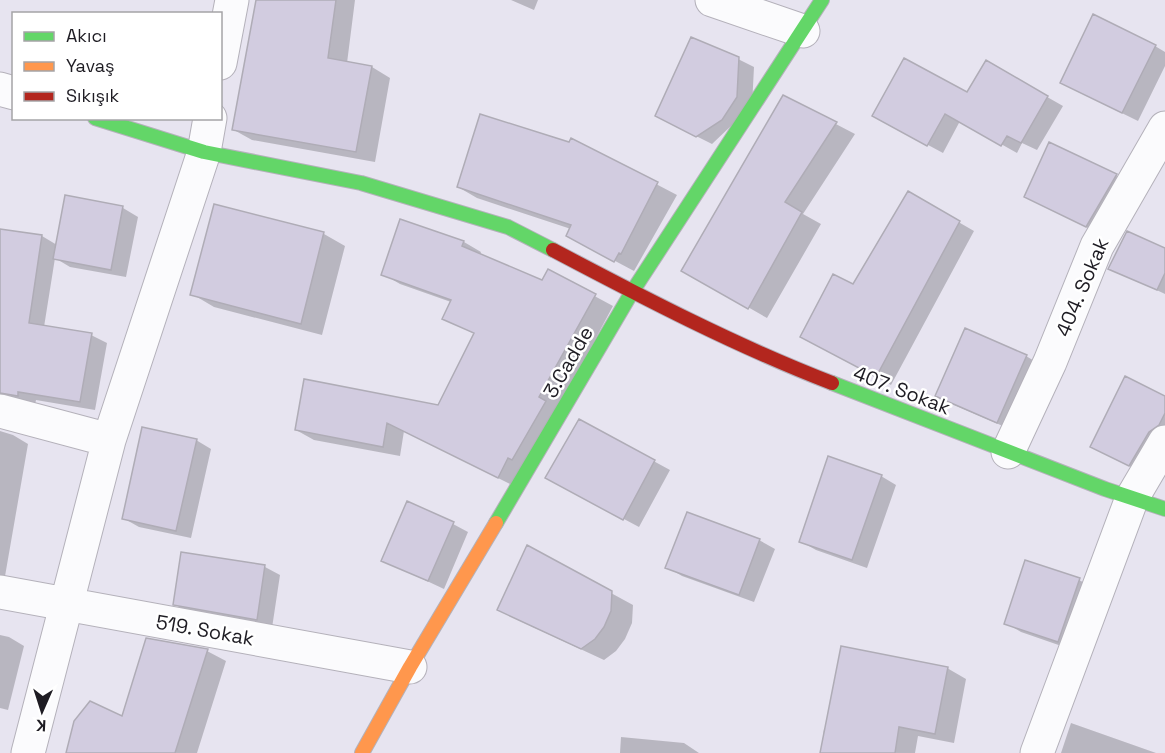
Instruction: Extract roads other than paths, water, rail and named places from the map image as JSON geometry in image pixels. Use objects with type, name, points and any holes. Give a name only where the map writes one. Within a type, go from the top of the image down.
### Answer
[{"type":"street","points":[[222,52],[232,0]]},
{"type":"street","points":[[712,0],[803,31]]},
{"type":"street","name":"3.Cadde","points":[[362,753],[410,667],[632,292],[822,0]]},
{"type":"street","name":"407. Sokak","points":[[102,120],[204,152],[361,183],[508,227],[632,292],[800,371],[1008,452],[1165,509]]},
{"type":"street","points":[[28,753],[109,440],[204,152],[210,120]]},
{"type":"street","name":"404. Sokak","points":[[1008,452],[1050,362],[1097,246],[1165,128]]},
{"type":"street","points":[[0,411],[109,440]]},
{"type":"street","points":[[1037,753],[1132,498],[1165,442]]},
{"type":"street","name":"519. Sokak","points":[[0,592],[410,667]]}]
